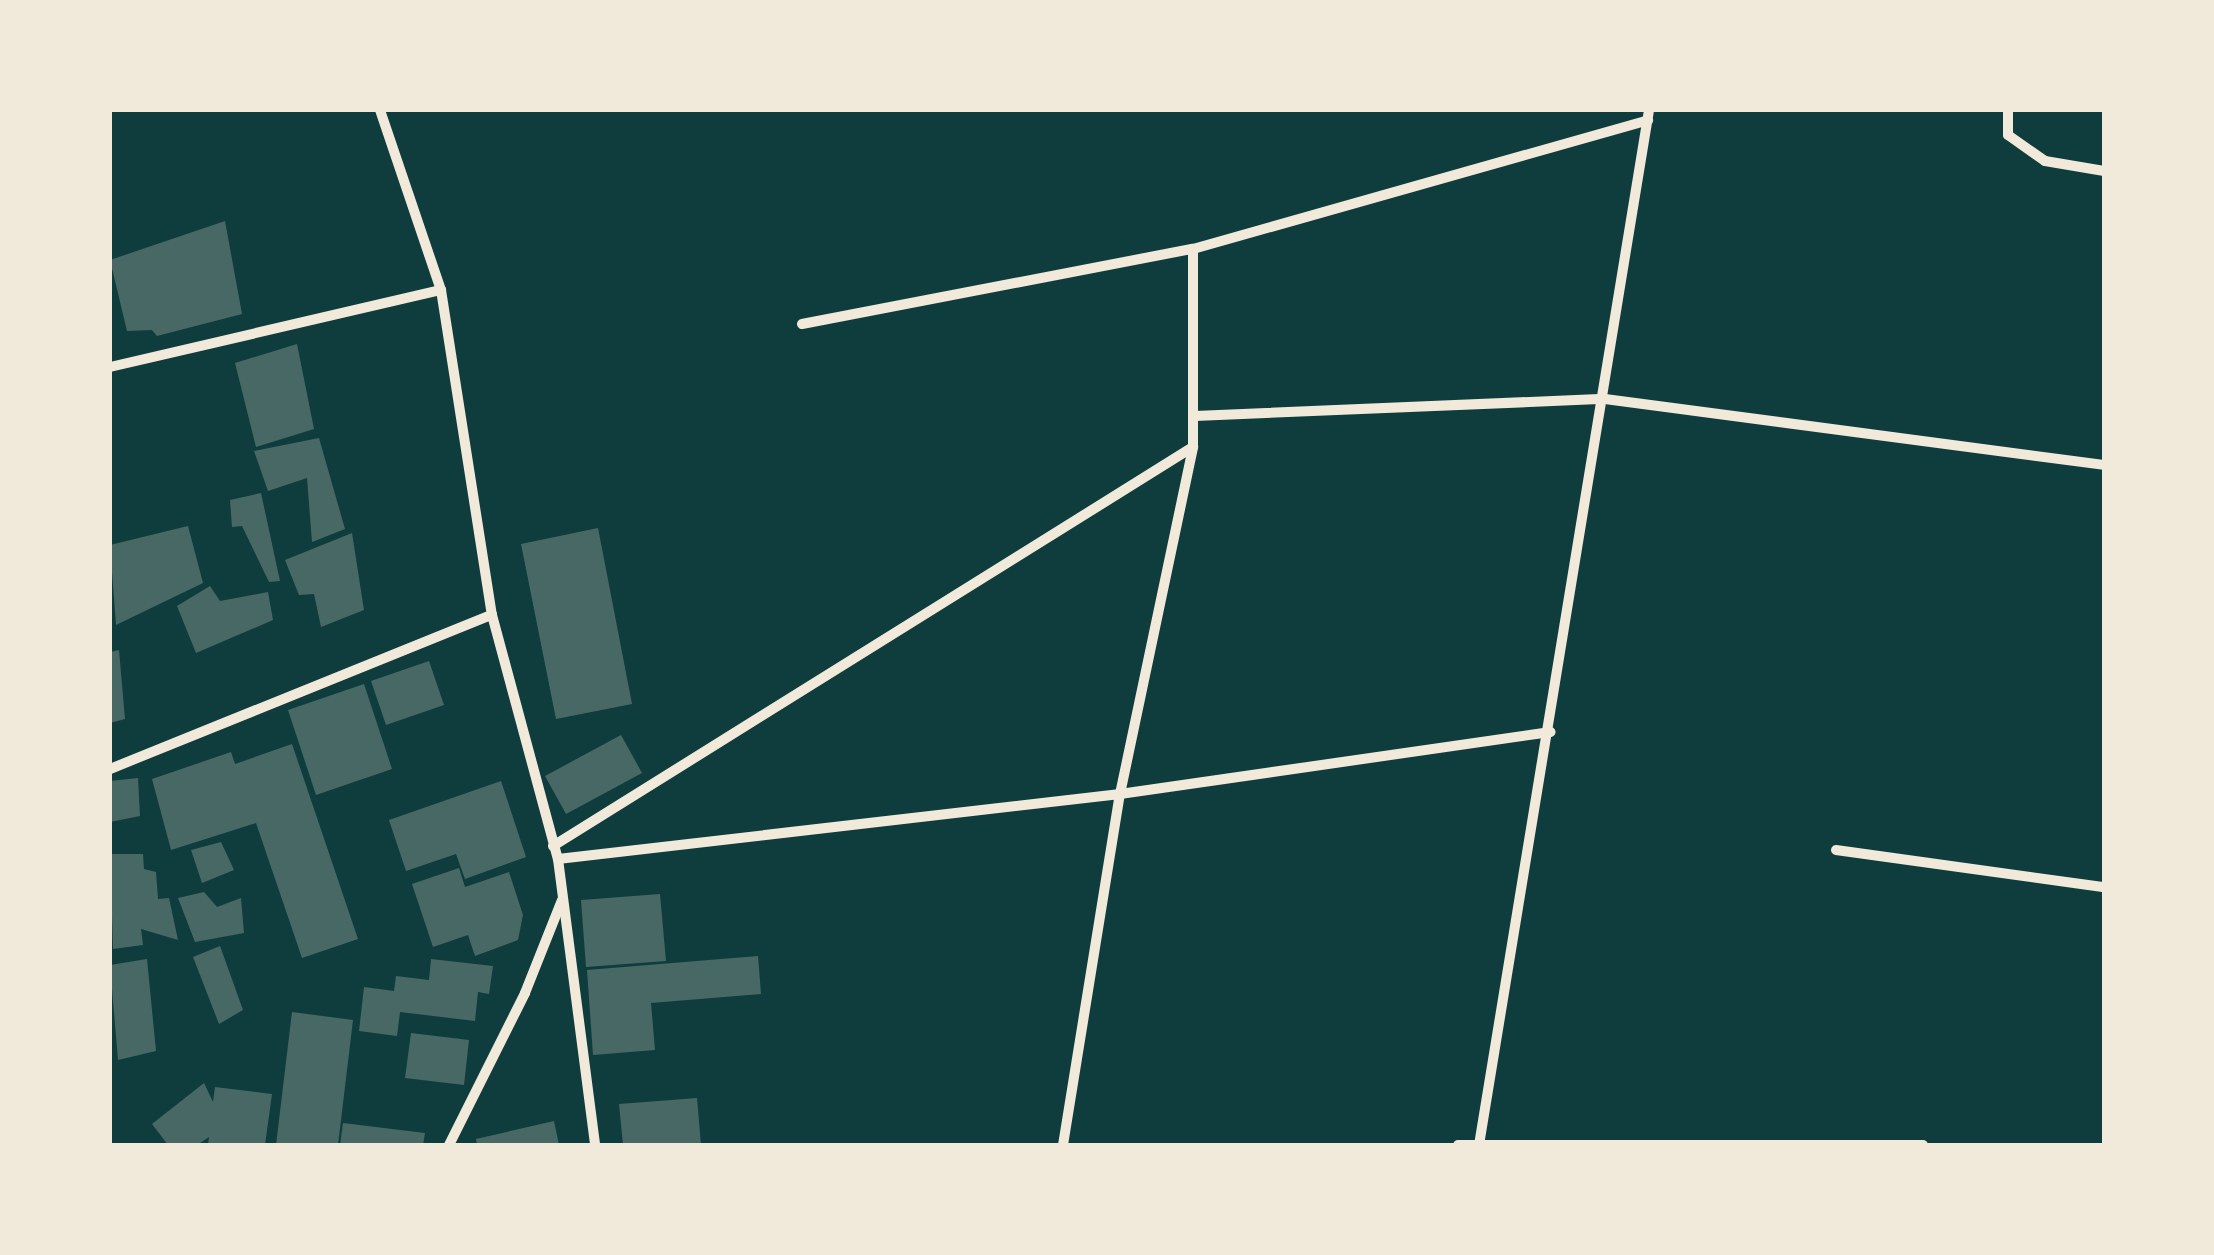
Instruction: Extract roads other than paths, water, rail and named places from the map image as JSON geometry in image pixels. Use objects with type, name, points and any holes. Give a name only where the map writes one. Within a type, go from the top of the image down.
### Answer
[{"type":"street","points":[[380,110],[441,290],[492,615],[558,859],[595,1145]]},
{"type":"street","points":[[2008,110],[2008,135],[2045,161],[2104,171]]},
{"type":"street","points":[[802,324],[1194,248],[1648,115],[1605,399],[1479,1144]]},
{"type":"street","points":[[1063,1145],[1120,794],[1193,447],[1194,248]]},
{"type":"street","points":[[110,367],[441,290]]},
{"type":"street","points":[[1195,416],[1605,399],[2104,465]]},
{"type":"street","points":[[553,846],[1193,447]]},
{"type":"street","points":[[110,769],[492,615]]},
{"type":"street","points":[[558,859],[1120,794],[1550,732]]},
{"type":"street","points":[[1836,850],[2104,887]]},
{"type":"street","points":[[448,1145],[526,993],[562,899]]},
{"type":"street","points":[[1458,1145],[1923,1145]]}]
